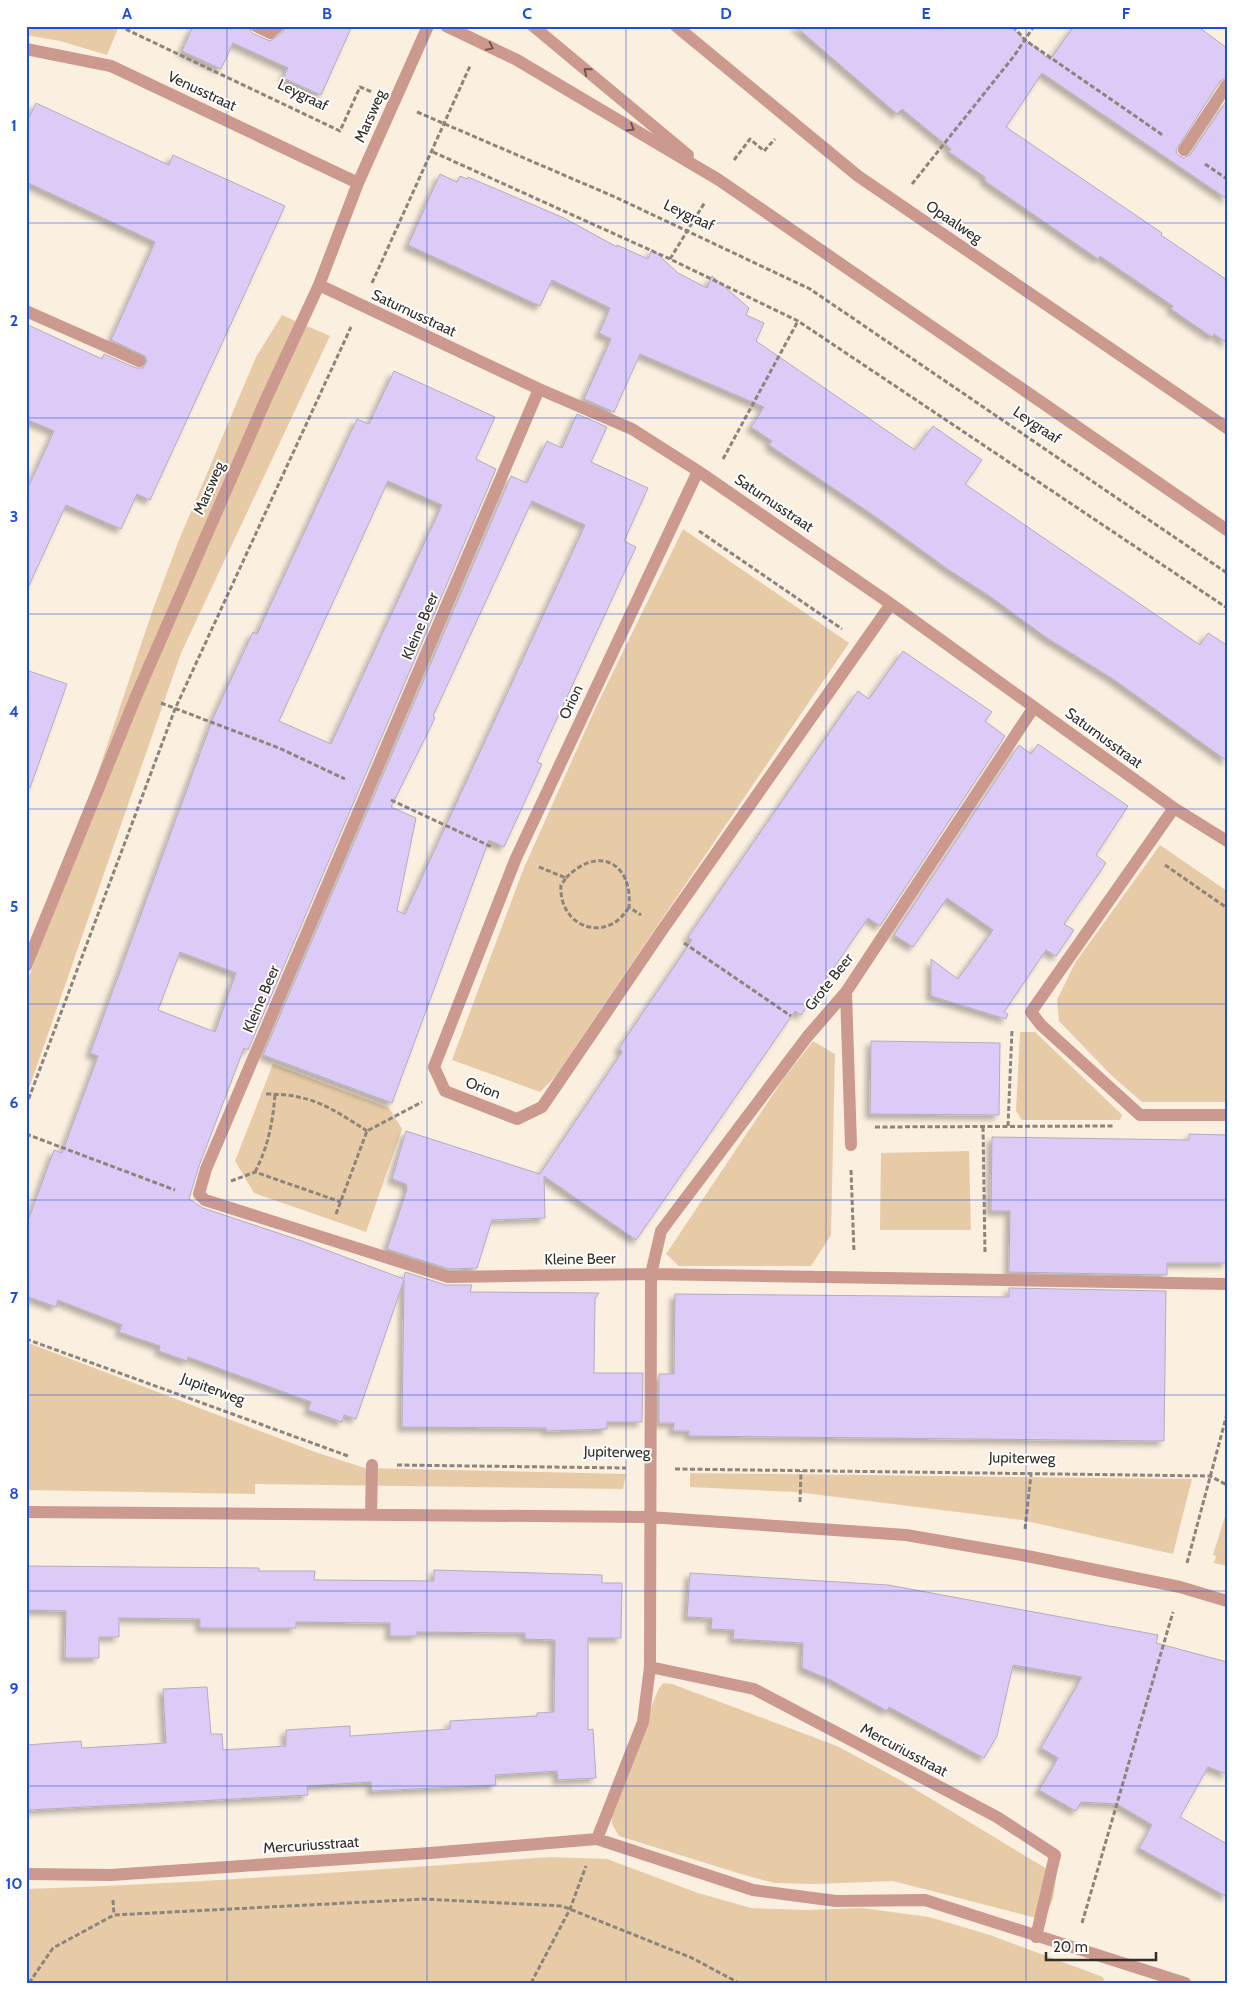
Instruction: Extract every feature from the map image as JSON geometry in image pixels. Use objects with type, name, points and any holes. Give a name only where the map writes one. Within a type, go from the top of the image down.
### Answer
[{"type":"street","points":[[256,26],[270,33],[278,26]]},
{"type":"street","name":"Marsweg","points":[[26,966],[137,694],[262,408],[319,286],[358,183],[428,26]]},
{"type":"street","name":"Leygraaf","points":[[446,26],[517,60],[719,180],[1227,530]]},
{"type":"street","name":"Leygraaf","points":[[533,26],[719,180]]},
{"type":"street","name":"Opaalweg","points":[[676,26],[858,176],[1227,428]]},
{"type":"street","name":"Venusstraat","points":[[26,49],[111,66],[358,183]]},
{"type":"street","points":[[1184,150],[1227,85]]},
{"type":"street","name":"Saturnusstraat","points":[[319,286],[539,389],[632,429],[698,471],[891,604],[1174,808],[1227,841]]},
{"type":"street","points":[[26,311],[139,361]]},
{"type":"street","name":"Kleine Beer","points":[[539,389],[206,1169],[199,1194],[205,1200],[448,1277],[651,1274],[1227,1284]]},
{"type":"street","name":"Orion","points":[[698,471],[516,858],[434,1068],[445,1091],[517,1119],[542,1107],[663,929],[891,604]]},
{"type":"street","name":"Grote Beer","points":[[649,1517],[651,1274],[661,1231],[812,1030],[846,992],[1034,707]]},
{"type":"street","points":[[1174,808],[1031,1012],[1041,1025],[1140,1115],[1227,1115]]},
{"type":"street","points":[[846,992],[850,1145]]},
{"type":"street","points":[[371,1515],[372,1465]]},
{"type":"street","points":[[26,1512],[649,1517],[906,1535],[1022,1555],[1180,1587],[1227,1601]]},
{"type":"street","points":[[597,1839],[643,1722],[650,1667],[649,1517]]},
{"type":"street","name":"Mercuriusstraat","points":[[650,1667],[754,1689],[997,1817],[1055,1854],[1036,1937]]},
{"type":"street","name":"Mercuriusstraat","points":[[26,1874],[111,1875],[430,1854],[597,1839],[752,1890],[836,1901],[925,1900],[1074,1948],[1151,1978],[1186,1983]]},
{"type":"path","name":"Leygraaf","points":[[119,26],[340,132],[360,87],[615,197],[810,289],[1227,573]]},
{"type":"path","points":[[1013,26],[1025,40],[1227,179]]},
{"type":"path","points":[[897,202],[1034,26]]},
{"type":"path","points":[[26,1106],[175,709],[433,152],[481,42]]},
{"type":"path","points":[[433,152],[670,259],[798,321],[1227,608]]},
{"type":"path","points":[[711,480],[798,321]]},
{"type":"path","points":[[677,516],[864,643]]},
{"type":"path","points":[[137,694],[278,748],[516,858],[566,878]]},
{"type":"path","points":[[1144,850],[1227,908]]},
{"type":"path","points":[[599,859],[615,866],[625,877],[630,890],[628,907],[622,918],[611,926],[597,929],[584,926],[572,919],[564,907],[560,895],[561,885],[566,878],[585,863],[599,859]]},
{"type":"path","points":[[628,907],[812,1030]]},
{"type":"path","points":[[1008,1126],[1010,1032],[1031,1012]]},
{"type":"path","points":[[240,1089],[261,1094],[290,1094],[326,1104],[367,1130]]},
{"type":"path","points":[[328,1238],[367,1130],[445,1091]]},
{"type":"path","points":[[255,1172],[263,1156],[272,1123],[275,1094]]},
{"type":"path","points":[[850,1128],[1118,1126],[1140,1115]]},
{"type":"path","points":[[982,1127],[986,1280]]},
{"type":"path","points":[[26,1134],[189,1196],[199,1194],[255,1172],[341,1202]]},
{"type":"path","points":[[850,1145],[855,1277]]},
{"type":"path","name":"Jupiterweg","points":[[26,1338],[372,1465],[1210,1476],[1227,1485]]},
{"type":"path","points":[[1074,1948],[1180,1587],[1227,1414]]},
{"type":"path","points":[[800,1528],[802,1471]]},
{"type":"path","points":[[1022,1555],[1030,1474]]},
{"type":"path","points":[[531,1983],[570,1909],[597,1839]]},
{"type":"path","points":[[29,1983],[52,1948],[114,1915],[424,1899],[562,1906],[692,1958],[739,1983]]},
{"type":"shaded area","points":[[26,26],[119,26],[107,55],[60,41],[26,35]]},
{"type":"shaded area","points":[[282,315],[330,336],[181,653],[26,1097],[26,986],[152,612],[179,540],[256,357]]},
{"type":"shaded area","points":[[683,529],[849,643],[555,1077],[540,1092],[452,1060],[523,870],[595,709]]},
{"type":"shaded area","points":[[1160,845],[1227,891],[1227,1102],[1142,1102],[1111,1075],[1059,1021],[1057,1000],[1075,963]]},
{"type":"shaded area","points":[[1020,1032],[1035,1032],[1122,1115],[1120,1120],[1022,1120],[1016,1111]]},
{"type":"shaded area","points":[[813,1041],[835,1054],[831,1235],[811,1266],[679,1266],[666,1254],[784,1078]]},
{"type":"shaded area","points":[[273,1064],[389,1108],[402,1129],[366,1232],[254,1193],[235,1161]]},
{"type":"shaded area","points":[[969,1151],[971,1230],[880,1230],[881,1153]]},
{"type":"shaded area","points":[[26,1342],[315,1452],[365,1468],[626,1474],[623,1489],[255,1484],[255,1494],[26,1490]]},
{"type":"shaded area","points":[[690,1473],[1192,1479],[1173,1554],[1022,1520],[796,1492],[690,1487]]},
{"type":"shaded area","points":[[1227,1510],[1227,1566],[1214,1563],[1216,1556],[1213,1555]]},
{"type":"shaded area","points":[[663,1683],[672,1684],[837,1746],[900,1780],[1047,1869],[1056,1878],[1053,1899],[1044,1920],[893,1881],[816,1884],[775,1883],[619,1836],[612,1824],[611,1807],[658,1690]]},
{"type":"shaded area","points":[[550,1857],[607,1859],[698,1893],[751,1908],[806,1910],[862,1908],[929,1917],[990,1935],[1103,1977],[1105,1983],[26,1983],[26,1889],[223,1880]]},
{"type":"building","points":[[193,26],[248,26],[252,33],[270,41],[283,32],[286,26],[352,26],[321,95],[283,78],[288,68],[233,43],[221,69],[182,51]]},
{"type":"building","points":[[795,26],[1009,26],[1050,60],[1074,26],[1197,26],[1227,48],[1227,77],[1220,81],[1176,150],[1177,154],[1183,158],[1190,155],[1227,100],[1227,199],[1042,73],[1006,127],[1162,233],[1161,235],[1227,280],[1227,343],[1214,334],[1212,337],[1171,309],[1173,306],[1100,256],[1098,259],[985,181],[985,177],[949,152],[951,149],[902,109],[897,114]]},
{"type":"building","points":[[36,103],[169,165],[173,155],[285,206],[150,500],[137,494],[121,529],[66,505],[26,592],[26,492],[54,431],[26,419],[26,324],[102,359],[104,354],[136,368],[143,368],[147,361],[145,356],[111,340],[155,242],[26,182],[26,124]]},
{"type":"building","points":[[440,174],[457,182],[460,176],[467,179],[468,177],[564,218],[617,247],[617,245],[648,259],[652,249],[678,273],[707,288],[712,276],[749,308],[746,315],[764,323],[756,341],[915,450],[933,426],[982,460],[965,484],[1200,645],[1208,633],[1227,645],[1227,761],[1113,679],[1047,638],[876,517],[769,445],[772,441],[751,427],[764,407],[640,354],[614,412],[584,399],[611,339],[599,333],[610,308],[552,280],[540,306],[408,245]]},
{"type":"building","points":[[394,371],[495,417],[476,459],[496,469],[248,1050],[244,1048],[199,1166],[189,1199],[203,1208],[302,1241],[404,1279],[405,1272],[446,1285],[472,1285],[470,1292],[599,1293],[595,1299],[594,1373],[643,1373],[642,1422],[607,1422],[607,1429],[546,1431],[546,1428],[402,1427],[404,1280],[356,1419],[344,1415],[342,1422],[308,1410],[311,1402],[188,1357],[187,1361],[159,1351],[160,1346],[119,1332],[122,1325],[58,1300],[56,1307],[26,1296],[26,1226],[54,1150],[62,1153],[98,1056],[90,1053],[213,718],[253,632],[257,634],[357,419],[369,424]],"holes":[[[388,481],[442,505],[331,744],[279,721]],[[180,952],[236,973],[215,1032],[158,1010]]]},
{"type":"building","points":[[577,414],[607,427],[591,462],[648,488],[624,541],[636,547],[537,762],[542,764],[504,847],[489,840],[392,1103],[263,1055],[511,476],[527,483],[547,441],[562,448]],"holes":[[[532,501],[585,525],[405,914],[397,911],[416,818],[391,807],[435,718],[433,716]]]},
{"type":"building","points":[[903,651],[992,712],[985,721],[1005,736],[880,926],[868,918],[801,1015],[795,1011],[636,1240],[544,1176],[545,1218],[492,1220],[477,1268],[449,1269],[387,1249],[407,1189],[406,1184],[392,1179],[406,1131],[540,1174],[622,1052],[619,1048],[692,940],[688,937],[858,691],[869,699]]},
{"type":"building","points":[[26,670],[67,684],[30,788],[26,787]]},
{"type":"building","points":[[1038,744],[1128,806],[1096,855],[1106,863],[1064,924],[1074,930],[1056,956],[1046,950],[1004,1012],[1008,1014],[1006,1019],[931,996],[931,959],[958,979],[993,930],[947,898],[913,947],[894,935],[1019,745],[1031,754]]},
{"type":"building","points":[[871,1041],[1000,1043],[999,1115],[870,1114]]},
{"type":"building","points":[[1189,1134],[1227,1135],[1227,1263],[1167,1263],[1167,1275],[1009,1272],[1010,1211],[991,1211],[992,1137],[1189,1140]]},
{"type":"building","points":[[1009,1288],[1166,1291],[1164,1441],[689,1436],[689,1431],[673,1431],[674,1423],[659,1423],[659,1374],[674,1374],[675,1294],[1009,1297]]},
{"type":"building","points":[[26,1566],[259,1568],[259,1571],[315,1571],[314,1580],[434,1581],[434,1570],[602,1575],[602,1583],[622,1583],[621,1638],[588,1638],[588,1730],[593,1729],[596,1778],[558,1780],[557,1771],[495,1775],[496,1785],[372,1791],[371,1782],[307,1786],[308,1795],[28,1810],[26,1745],[81,1741],[82,1748],[166,1743],[163,1689],[207,1687],[211,1734],[222,1734],[223,1750],[286,1746],[286,1730],[350,1726],[350,1736],[450,1729],[450,1721],[537,1716],[537,1713],[554,1712],[555,1640],[525,1639],[525,1633],[417,1632],[417,1636],[390,1636],[390,1623],[296,1622],[296,1628],[200,1628],[200,1619],[119,1618],[119,1637],[99,1637],[99,1658],[65,1658],[66,1611],[26,1610]]},
{"type":"building","points":[[690,1573],[888,1585],[1158,1635],[1156,1643],[1227,1662],[1227,1774],[1208,1767],[1180,1817],[1227,1844],[1227,1897],[1139,1848],[1152,1825],[1117,1804],[1081,1802],[1076,1811],[1039,1790],[1058,1758],[1041,1748],[1082,1677],[1013,1665],[997,1736],[984,1758],[889,1707],[887,1711],[831,1680],[802,1668],[803,1643],[733,1639],[734,1630],[711,1629],[712,1618],[687,1617]]}]
